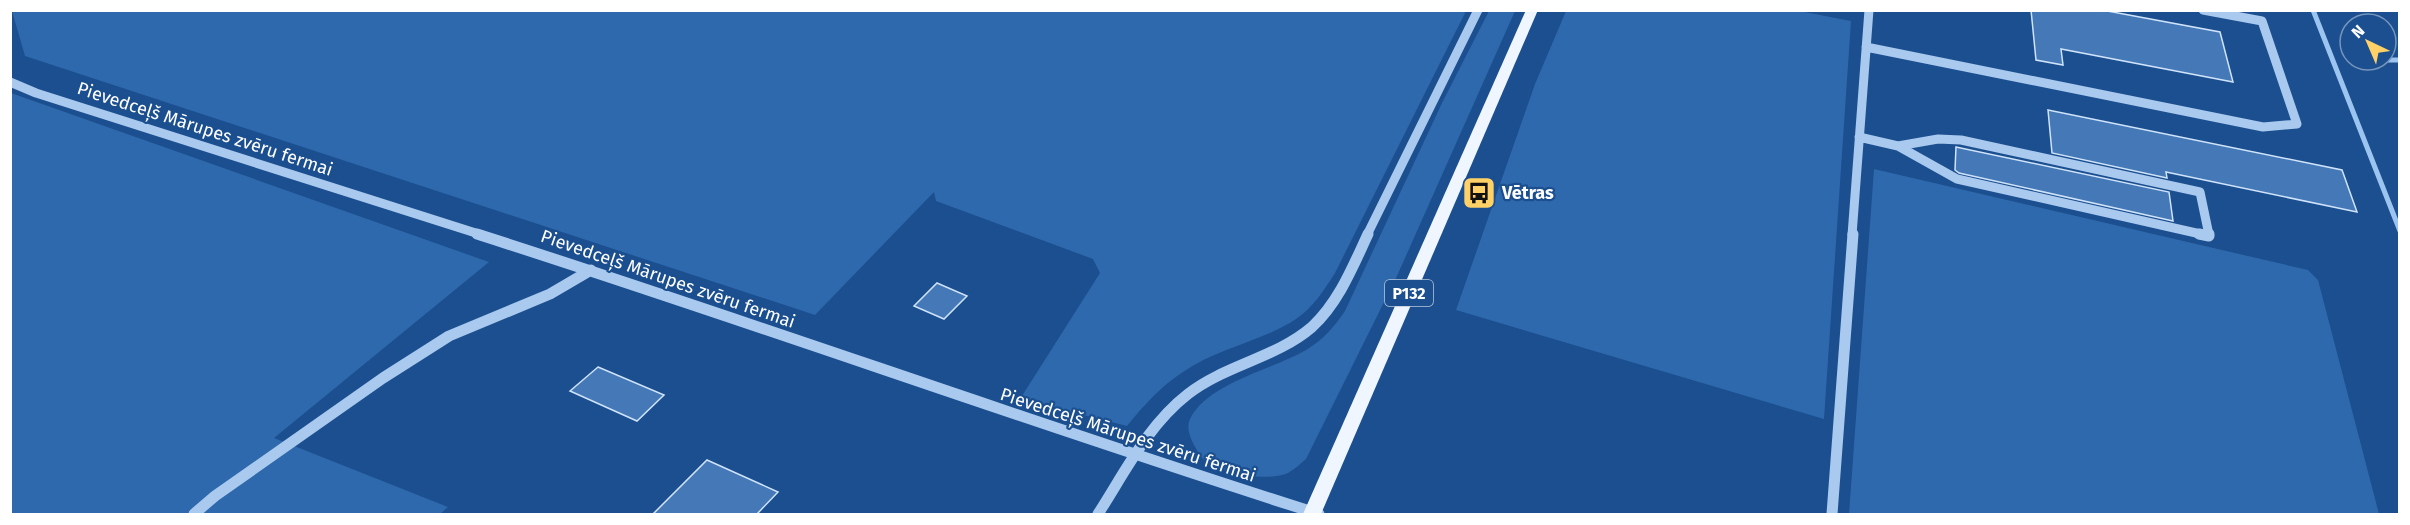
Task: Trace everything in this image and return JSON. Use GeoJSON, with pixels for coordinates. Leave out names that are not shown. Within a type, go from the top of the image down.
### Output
{"type":"FeatureCollection","features":[{"type":"Feature","properties":{"kind":"main road","name":"P132"},"geometry":{"type":"LineString","coordinates":[[1314,514],[1532,10]]}},
{"type":"Feature","properties":{"kind":"street"},"geometry":{"type":"LineString","coordinates":[[1098,514],[1164,415],[1189,393],[1218,375],[1283,344],[1306,330],[1324,314],[1341,289],[1478,10]]}},
{"type":"Feature","properties":{"kind":"street"},"geometry":{"type":"LineString","coordinates":[[1832,514],[1869,10]]}},
{"type":"Feature","properties":{"kind":"street"},"geometry":{"type":"LineString","coordinates":[[1866,47],[2263,127],[2297,124],[2262,21],[2203,10]]}},
{"type":"Feature","properties":{"kind":"street","name":"Pievedceļš Mārupes zvēru fermai"},"geometry":{"type":"LineString","coordinates":[[10,82],[36,93],[591,270],[1136,456],[1314,514]]}},
{"type":"Feature","properties":{"kind":"street"},"geometry":{"type":"LineString","coordinates":[[1859,137],[1898,146],[1957,179],[2209,236],[2200,192],[1961,140],[1938,139],[1898,146]]}},
{"type":"Feature","properties":{"kind":"street"},"geometry":{"type":"LineString","coordinates":[[194,514],[215,496],[383,378],[440,342],[550,294],[591,270]]}},
{"type":"Feature","properties":{"kind":"shaded area"},"geometry":{"type":"Polygon","coordinates":[[[12,10],[1466,11],[1335,273],[1318,298],[1302,315],[1282,327],[1210,357],[1183,372],[1153,397],[1127,426],[1020,399],[1100,273],[1093,259],[936,201],[934,192],[815,315],[25,56],[12,10]]]}},
{"type":"Feature","properties":{"kind":"shaded area"},"geometry":{"type":"Polygon","coordinates":[[[1794,10],[1851,21],[1824,419],[1456,310],[1535,84],[1566,11],[1794,10]]]}},
{"type":"Feature","properties":{"kind":"shaded area"},"geometry":{"type":"Polygon","coordinates":[[[1489,11],[1515,11],[1397,276],[1306,459],[1288,473],[1269,477],[1233,473],[1212,465],[1204,460],[1190,436],[1188,429],[1190,419],[1199,406],[1226,386],[1293,357],[1318,342],[1341,317],[1442,103],[1489,11]]]}},
{"type":"Feature","properties":{"kind":"shaded area"},"geometry":{"type":"Polygon","coordinates":[[[11,93],[489,262],[274,438],[448,507],[440,514],[11,514],[11,93]]]}},
{"type":"Feature","properties":{"kind":"shaded area"},"geometry":{"type":"Polygon","coordinates":[[[1874,169],[2308,270],[2318,280],[2379,514],[1849,514],[1874,169]]]}},
{"type":"Feature","properties":{"kind":"building"},"geometry":{"type":"Polygon","coordinates":[[[2031,10],[2102,10],[2220,32],[2233,82],[2061,49],[2063,65],[2036,60],[2031,10]]]}},
{"type":"Feature","properties":{"kind":"building"},"geometry":{"type":"Polygon","coordinates":[[[2048,110],[2342,170],[2357,212],[2166,172],[2167,178],[2052,153],[2048,110]]]}},
{"type":"Feature","properties":{"kind":"building"},"geometry":{"type":"Polygon","coordinates":[[[1956,147],[2169,192],[2173,221],[1959,173],[1955,170],[1956,147]]]}},
{"type":"Feature","properties":{"kind":"building"},"geometry":{"type":"Polygon","coordinates":[[[937,283],[967,296],[944,319],[914,306],[937,283]]]}},
{"type":"Feature","properties":{"kind":"building"},"geometry":{"type":"Polygon","coordinates":[[[598,367],[664,395],[637,421],[570,391],[598,367]]]}},
{"type":"Feature","properties":{"kind":"building"},"geometry":{"type":"Polygon","coordinates":[[[707,460],[778,492],[757,514],[653,514],[707,460]]]}},
{"type":"Feature","properties":{"kind":"waterway"},"geometry":{"type":"LineString","coordinates":[[2313,10],[2400,231]]}},
{"type":"Feature","properties":{"kind":"place","name":"Vētras"},"geometry":{"type":"Point","coordinates":[1479,193]}}]}
